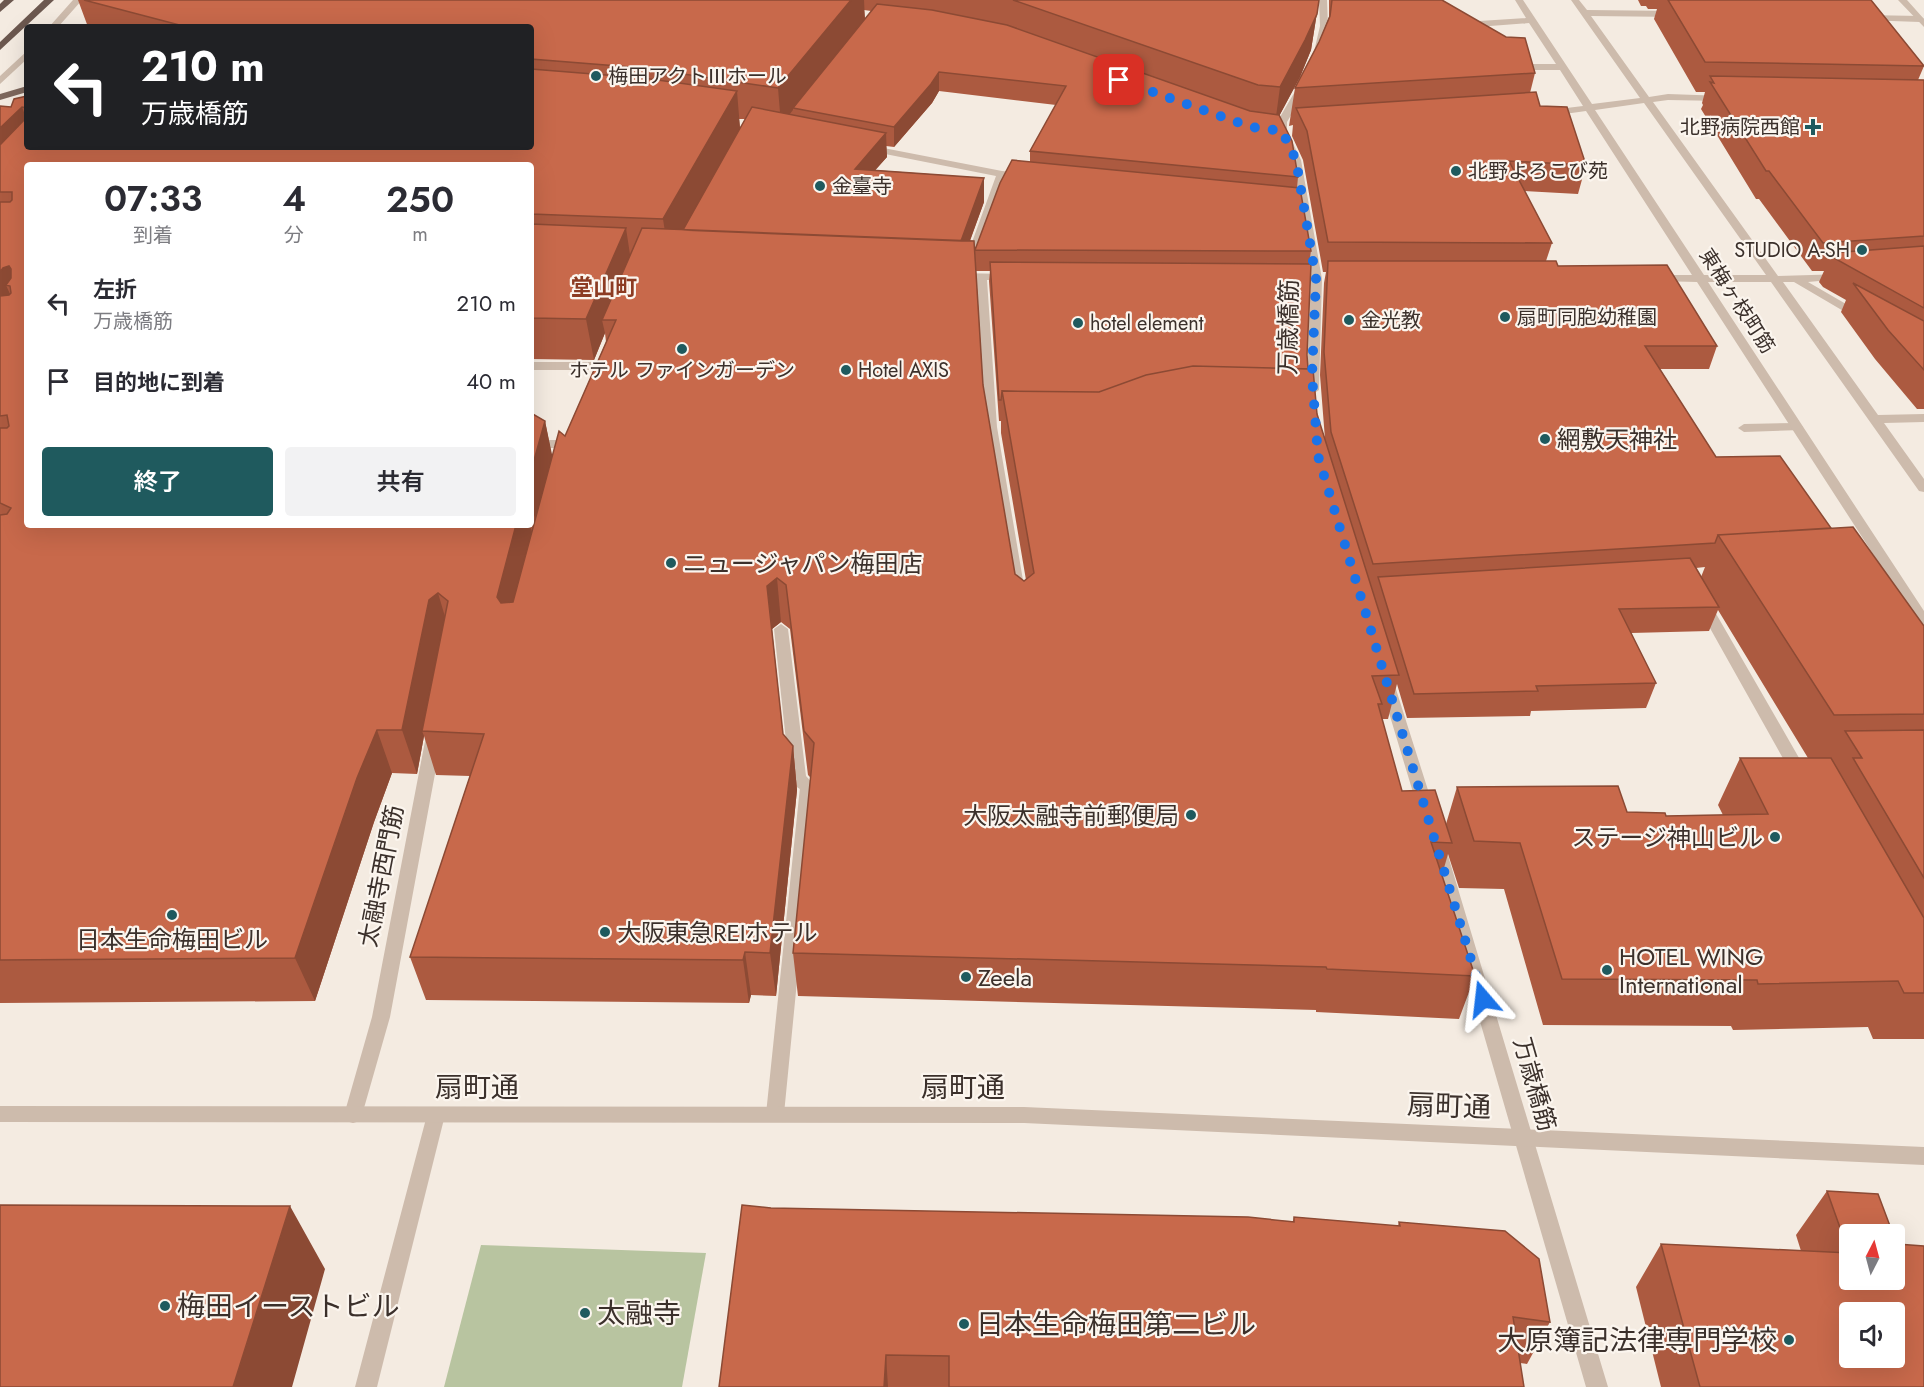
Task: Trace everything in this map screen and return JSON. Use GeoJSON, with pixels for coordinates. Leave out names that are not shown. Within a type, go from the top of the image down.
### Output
{"type":"FeatureCollection","features":[{"type":"Feature","properties":{"kind":"highway"},"geometry":{"type":"LineString","coordinates":[[0,9],[9,0]]}},
{"type":"Feature","properties":{"kind":"highway"},"geometry":{"type":"LineString","coordinates":[[0,47],[49,0]]}},
{"type":"Feature","properties":{"kind":"main road"},"geometry":{"type":"LineString","coordinates":[[0,97],[24,90]]}},
{"type":"Feature","properties":{"kind":"street"},"geometry":{"type":"LineString","coordinates":[[56,24],[78,0]]}},
{"type":"Feature","properties":{"kind":"street"},"geometry":{"type":"LineString","coordinates":[[1316,62],[1324,26],[1323,0]]}},
{"type":"Feature","properties":{"kind":"street","name":"東梅ヶ枝町筋"},"geometry":{"type":"LineString","coordinates":[[1519,0],[1924,622]]}},
{"type":"Feature","properties":{"kind":"street","name":"東梅ヶ枝町筋"},"geometry":{"type":"LineString","coordinates":[[1575,0],[1924,488]]}},
{"type":"Feature","properties":{"kind":"street"},"geometry":{"type":"LineString","coordinates":[[1902,0],[1922,22]]}},
{"type":"Feature","properties":{"kind":"street"},"geometry":{"type":"LineString","coordinates":[[1584,13],[1692,14]]}},
{"type":"Feature","properties":{"kind":"street"},"geometry":{"type":"LineString","coordinates":[[1857,18],[1922,22]]}},
{"type":"Feature","properties":{"kind":"street"},"geometry":{"type":"LineString","coordinates":[[1455,26],[1531,20]]}},
{"type":"Feature","properties":{"kind":"street"},"geometry":{"type":"LineString","coordinates":[[0,81],[24,57]]}},
{"type":"Feature","properties":{"kind":"street"},"geometry":{"type":"LineString","coordinates":[[1502,61],[1512,67],[1562,67]]}},
{"type":"Feature","properties":{"kind":"street","name":"万歳橋筋"},"geometry":{"type":"LineString","coordinates":[[1305,82],[1282,122],[1283,130],[1296,160],[1300,203],[1316,279],[1312,375],[1314,406]]}},
{"type":"Feature","properties":{"kind":"street"},"geometry":{"type":"LineString","coordinates":[[1544,113],[1568,112],[1587,107],[1668,97],[1738,98]]}},
{"type":"Feature","properties":{"kind":"street"},"geometry":{"type":"LineString","coordinates":[[853,145],[1002,174],[1037,178]]}},
{"type":"Feature","properties":{"kind":"street"},"geometry":{"type":"LineString","coordinates":[[965,276],[1002,174]]}},
{"type":"Feature","properties":{"kind":"street"},"geometry":{"type":"LineString","coordinates":[[942,275],[1017,277]]}},
{"type":"Feature","properties":{"kind":"street"},"geometry":{"type":"LineString","coordinates":[[1649,278],[1773,277],[1796,279],[1854,275]]}},
{"type":"Feature","properties":{"kind":"street"},"geometry":{"type":"LineString","coordinates":[[981,277],[997,428],[1021,606]]}},
{"type":"Feature","properties":{"kind":"street"},"geometry":{"type":"LineString","coordinates":[[1796,279],[1871,323]]}},
{"type":"Feature","properties":{"kind":"street"},"geometry":{"type":"LineString","coordinates":[[534,366],[598,366]]}},
{"type":"Feature","properties":{"kind":"street"},"geometry":{"type":"LineString","coordinates":[[1875,419],[1924,418]]}},
{"type":"Feature","properties":{"kind":"street"},"geometry":{"type":"LineString","coordinates":[[1744,428],[1797,427]]}},
{"type":"Feature","properties":{"kind":"street"},"geometry":{"type":"LineString","coordinates":[[534,444],[567,444]]}},
{"type":"Feature","properties":{"kind":"street"},"geometry":{"type":"LineString","coordinates":[[1867,564],[1886,563]]}},
{"type":"Feature","properties":{"kind":"street"},"geometry":{"type":"LineString","coordinates":[[1693,586],[1804,770],[1810,791]]}},
{"type":"Feature","properties":{"kind":"street"},"geometry":{"type":"LineString","coordinates":[[775,1114],[808,787],[798,778],[781,629]]}},
{"type":"Feature","properties":{"kind":"street","name":"万歳橋筋"},"geometry":{"type":"LineString","coordinates":[[1382,665],[1597,1387]]}},
{"type":"Feature","properties":{"kind":"street","name":"太融寺西門筋"},"geometry":{"type":"LineString","coordinates":[[353,1115],[381,1017],[436,725]]}},
{"type":"Feature","properties":{"kind":"street","name":"扇町通"},"geometry":{"type":"LineString","coordinates":[[0,1114],[1024,1115],[1924,1156]]}},
{"type":"Feature","properties":{"kind":"street"},"geometry":{"type":"LineString","coordinates":[[366,1387],[436,1115]]}},
{"type":"Feature","properties":{"kind":"green space","name":"太融寺"},"geometry":{"type":"Polygon","coordinates":[[[481,1245],[706,1253],[682,1387],[444,1387],[481,1245]]]}},
{"type":"Feature","properties":{"kind":"building"},"geometry":{"type":"Polygon","coordinates":[[[84,0],[851,0],[778,88],[643,68],[534,59],[534,24],[176,24],[84,0]]]}},
{"type":"Feature","properties":{"kind":"building"},"geometry":{"type":"Polygon","coordinates":[[[1013,0],[1319,0],[1317,14],[1280,87],[1258,85],[1013,0]]]}},
{"type":"Feature","properties":{"kind":"building"},"geometry":{"type":"Polygon","coordinates":[[[1332,0],[1442,0],[1506,37],[1525,38],[1535,73],[1295,88],[1330,16],[1332,0]]]}},
{"type":"Feature","properties":{"kind":"building"},"geometry":{"type":"Polygon","coordinates":[[[1668,0],[1871,0],[1924,66],[1705,62],[1668,0]]]}},
{"type":"Feature","properties":{"kind":"building"},"geometry":{"type":"Polygon","coordinates":[[[877,4],[932,10],[1007,25],[1250,111],[1279,115],[1292,141],[1298,177],[1030,151],[1066,86],[939,72],[894,127],[793,108],[877,4]]]}},
{"type":"Feature","properties":{"kind":"building"},"geometry":{"type":"Polygon","coordinates":[[[534,69],[643,78],[737,91],[663,219],[534,214],[534,162],[24,162],[24,528],[515,528],[497,597],[501,603],[513,602],[559,431],[565,436],[616,320],[602,320],[642,228],[974,241],[983,385],[1015,574],[1024,581],[1034,573],[1002,391],[1099,392],[1146,375],[1193,366],[1313,369],[1317,414],[1399,675],[1372,676],[1382,704],[1378,704],[1402,791],[1435,790],[1452,843],[1431,842],[1475,976],[1327,969],[1326,967],[793,953],[814,743],[804,731],[786,585],[777,578],[767,586],[783,734],[793,746],[770,953],[745,952],[743,960],[410,957],[484,734],[422,731],[448,601],[438,593],[429,600],[402,730],[377,730],[357,778],[295,958],[0,960],[0,515],[7,514],[11,508],[0,503],[0,428],[9,426],[7,415],[0,416],[0,296],[11,293],[10,286],[6,285],[11,278],[11,269],[9,266],[0,272],[0,202],[10,202],[12,192],[0,192],[0,145],[24,120],[24,150],[534,150],[534,69]]]}},
{"type":"Feature","properties":{"kind":"building"},"geometry":{"type":"Polygon","coordinates":[[[1710,76],[1924,80],[1924,236],[1823,243],[1769,171],[1766,171],[1710,82],[1714,83],[1710,76]]]}},
{"type":"Feature","properties":{"kind":"building"},"geometry":{"type":"Polygon","coordinates":[[[1536,92],[1540,106],[1567,107],[1586,165],[1509,161],[1552,243],[1328,242],[1307,131],[1296,108],[1536,92]]]}},
{"type":"Feature","properties":{"kind":"building"},"geometry":{"type":"Polygon","coordinates":[[[24,97],[24,107],[0,128],[0,106],[11,107],[14,99],[24,97]]]}},
{"type":"Feature","properties":{"kind":"building"},"geometry":{"type":"Polygon","coordinates":[[[752,107],[886,133],[855,169],[984,178],[961,241],[683,230],[752,107]]]}},
{"type":"Feature","properties":{"kind":"building"},"geometry":{"type":"Polygon","coordinates":[[[1012,160],[1300,188],[1311,251],[975,250],[1000,183],[1012,160]]]}},
{"type":"Feature","properties":{"kind":"building"},"geometry":{"type":"Polygon","coordinates":[[[534,224],[626,228],[586,319],[534,318],[534,224]]]}},
{"type":"Feature","properties":{"kind":"building"},"geometry":{"type":"Polygon","coordinates":[[[1924,246],[1924,308],[1834,258],[1831,253],[1924,246]]]}},
{"type":"Feature","properties":{"kind":"building"},"geometry":{"type":"Polygon","coordinates":[[[1328,261],[1556,261],[1558,266],[1667,265],[1717,346],[1645,346],[1716,457],[1780,456],[1831,528],[1718,535],[1715,543],[1373,564],[1331,432],[1324,352],[1328,261]]]}},
{"type":"Feature","properties":{"kind":"building"},"geometry":{"type":"Polygon","coordinates":[[[990,262],[1311,264],[1308,369],[1193,366],[1146,375],[1099,392],[1002,391],[1001,400],[999,400],[990,262]]]}},
{"type":"Feature","properties":{"kind":"building"},"geometry":{"type":"Polygon","coordinates":[[[1853,283],[1924,321],[1924,370],[1888,330],[1853,283]]]}},
{"type":"Feature","properties":{"kind":"building"},"geometry":{"type":"Polygon","coordinates":[[[534,415],[545,421],[534,460],[534,415]]]}},
{"type":"Feature","properties":{"kind":"building"},"geometry":{"type":"Polygon","coordinates":[[[1853,527],[1924,626],[1924,714],[1834,715],[1718,535],[1853,527]]]}},
{"type":"Feature","properties":{"kind":"building"},"geometry":{"type":"Polygon","coordinates":[[[1690,558],[1719,607],[1619,609],[1656,683],[1536,686],[1538,691],[1414,694],[1378,577],[1690,558]]]}},
{"type":"Feature","properties":{"kind":"building"},"geometry":{"type":"Polygon","coordinates":[[[1924,730],[1924,878],[1853,758],[1862,758],[1845,731],[1924,730]]]}},
{"type":"Feature","properties":{"kind":"building"},"geometry":{"type":"Polygon","coordinates":[[[1740,758],[1831,758],[1924,918],[1924,993],[1904,993],[1898,981],[1758,984],[1757,980],[1562,979],[1520,843],[1474,841],[1457,787],[1618,786],[1627,812],[1665,813],[1666,816],[1768,814],[1740,758]]]}},
{"type":"Feature","properties":{"kind":"building"},"geometry":{"type":"Polygon","coordinates":[[[1827,1191],[1878,1194],[1889,1224],[1839,1225],[1827,1191]]]}},
{"type":"Feature","properties":{"kind":"building","name":"梅田イーストビル"},"geometry":{"type":"Polygon","coordinates":[[[0,1205],[290,1206],[233,1387],[0,1387],[0,1205]]]}},
{"type":"Feature","properties":{"kind":"building"},"geometry":{"type":"Polygon","coordinates":[[[742,1205],[771,1208],[1248,1217],[1294,1222],[1294,1217],[1400,1226],[1399,1222],[1505,1231],[1539,1259],[1550,1322],[1513,1317],[1524,1387],[949,1387],[949,1356],[886,1355],[884,1387],[719,1387],[742,1205]]]}},
{"type":"Feature","properties":{"kind":"building"},"geometry":{"type":"Polygon","coordinates":[[[1661,1244],[1839,1253],[1839,1290],[1905,1290],[1905,1245],[1924,1246],[1924,1387],[1700,1387],[1661,1244]]]}},
{"type":"Feature","properties":{"kind":"place","name":"梅田アクトⅢホール"},"geometry":{"type":"Point","coordinates":[596,76]}},
{"type":"Feature","properties":{"kind":"place","name":"北野病院西館"},"geometry":{"type":"Point","coordinates":[1813,127]}},
{"type":"Feature","properties":{"kind":"place","name":"北野よろこび苑"},"geometry":{"type":"Point","coordinates":[1456,171]}},
{"type":"Feature","properties":{"kind":"place","name":"金臺寺"},"geometry":{"type":"Point","coordinates":[820,186]}},
{"type":"Feature","properties":{"kind":"place","name":"STUDIO A-SH"},"geometry":{"type":"Point","coordinates":[1862,250]}},
{"type":"Feature","properties":{"kind":"place","name":"扇町同胞幼稚園"},"geometry":{"type":"Point","coordinates":[1505,317]}},
{"type":"Feature","properties":{"kind":"place","name":"金光教"},"geometry":{"type":"Point","coordinates":[1349,320]}},
{"type":"Feature","properties":{"kind":"place","name":"hotel element"},"geometry":{"type":"Point","coordinates":[1078,323]}},
{"type":"Feature","properties":{"kind":"place","name":"ホテル ファインガーデン"},"geometry":{"type":"Point","coordinates":[682,349]}},
{"type":"Feature","properties":{"kind":"place","name":"Hotel AXIS"},"geometry":{"type":"Point","coordinates":[846,370]}},
{"type":"Feature","properties":{"kind":"place","name":"網敷天神社"},"geometry":{"type":"Point","coordinates":[1545,439]}},
{"type":"Feature","properties":{"kind":"place","name":"ニュージャパン梅田店"},"geometry":{"type":"Point","coordinates":[671,563]}},
{"type":"Feature","properties":{"kind":"place","name":"大阪太融寺前郵便局"},"geometry":{"type":"Point","coordinates":[1191,815]}},
{"type":"Feature","properties":{"kind":"place","name":"ステージ神山ビル"},"geometry":{"type":"Point","coordinates":[1775,837]}},
{"type":"Feature","properties":{"kind":"place","name":"日本生命梅田ビル"},"geometry":{"type":"Point","coordinates":[172,915]}},
{"type":"Feature","properties":{"kind":"place","name":"大阪東急REIホテル"},"geometry":{"type":"Point","coordinates":[605,932]}},
{"type":"Feature","properties":{"kind":"place","name":"HOTEL WING International"},"geometry":{"type":"Point","coordinates":[1607,970]}},
{"type":"Feature","properties":{"kind":"place","name":"Zeela"},"geometry":{"type":"Point","coordinates":[966,977]}},
{"type":"Feature","properties":{"kind":"place","name":"梅田イーストビル"},"geometry":{"type":"Point","coordinates":[165,1306]}},
{"type":"Feature","properties":{"kind":"place","name":"太融寺"},"geometry":{"type":"Point","coordinates":[585,1313]}},
{"type":"Feature","properties":{"kind":"place","name":"日本生命梅田第二ビル"},"geometry":{"type":"Point","coordinates":[964,1324]}},
{"type":"Feature","properties":{"kind":"place","name":"大原簿記法律専門学校"},"geometry":{"type":"Point","coordinates":[1789,1340]}},
{"type":"Feature","properties":{"kind":"district","name":"堂山町"},"geometry":{"type":"Point","coordinates":[604,287]}},
{"type":"Feature","properties":{"kind":"route"},"geometry":{"type":"LineString","coordinates":[[1119,80],[1251,127],[1282,131],[1296,160],[1316,279],[1312,375],[1318,456],[1483,999]]}}]}
